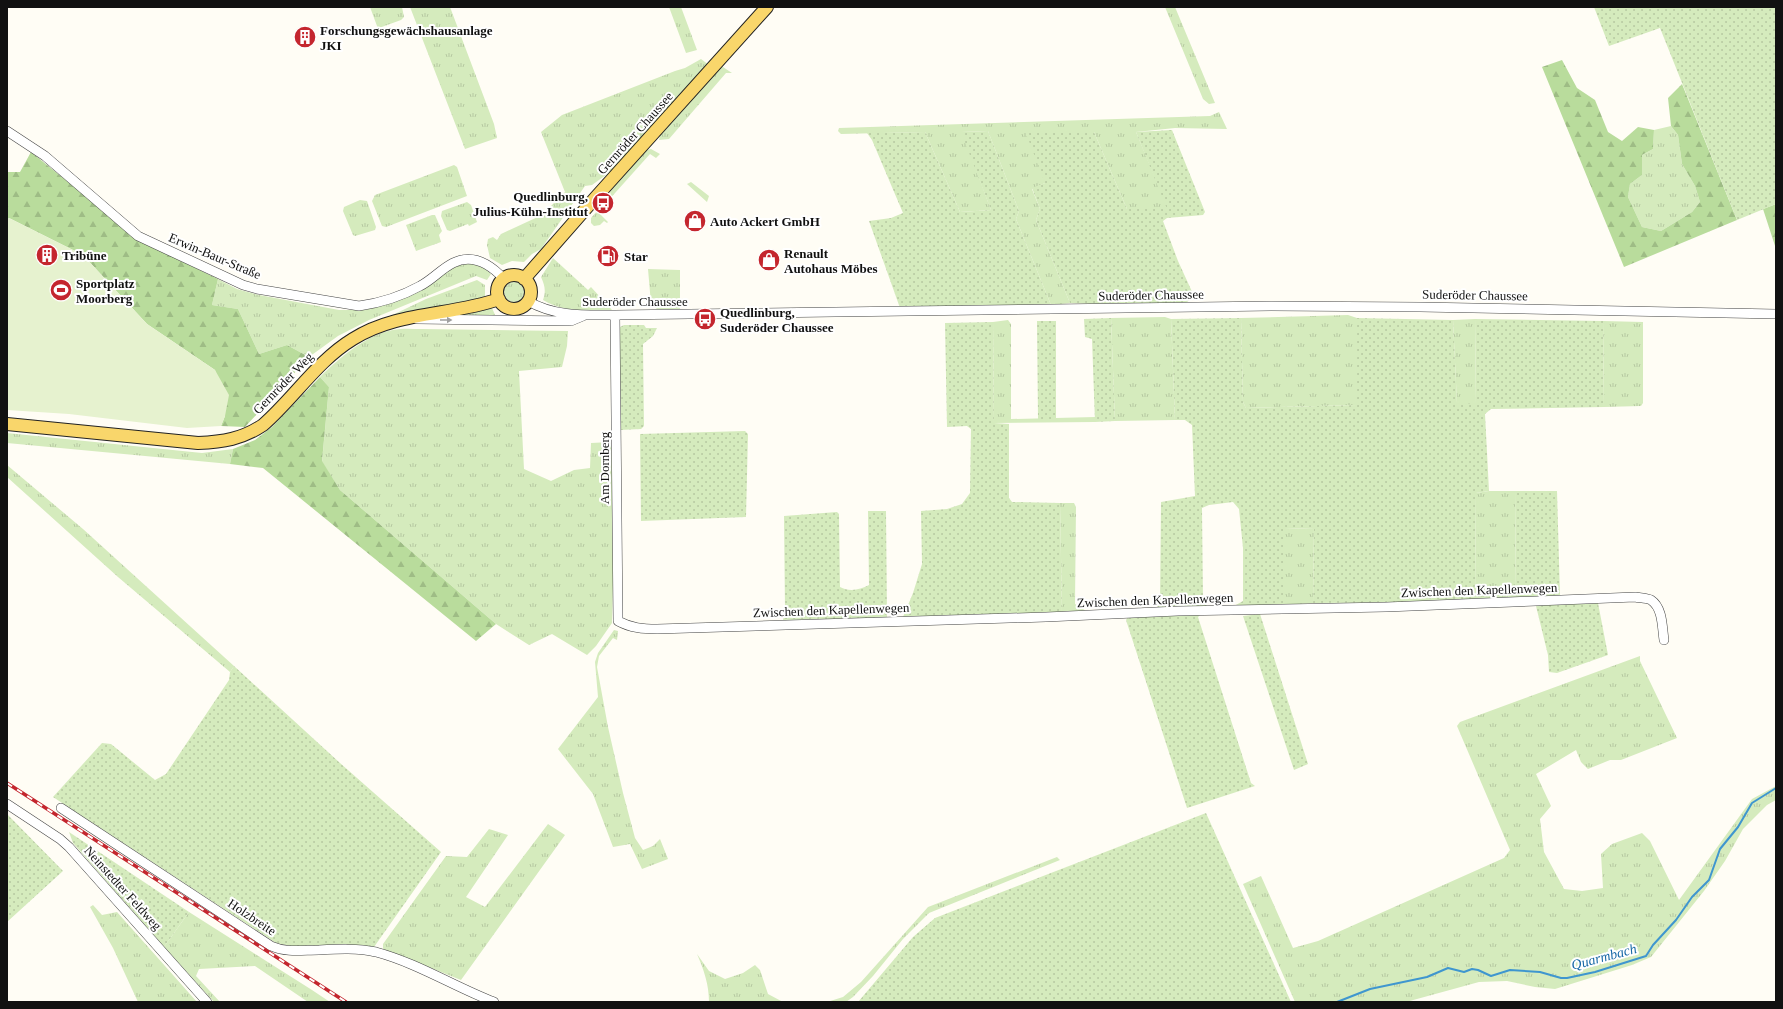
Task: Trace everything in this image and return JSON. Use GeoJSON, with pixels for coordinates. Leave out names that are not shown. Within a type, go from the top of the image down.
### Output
{"type":"FeatureCollection","features":[{"type":"Feature","properties":{"kind":"main road","name":"Gernröder Chaussee"},"geometry":{"type":"LineString","coordinates":[[524,279],[767,7]]}},
{"type":"Feature","properties":{"kind":"main road"},"geometry":{"type":"LineString","coordinates":[[513,276],[524,279],[531,291],[528,301],[522,307],[514,309],[506,307],[499,300],[498,289],[504,279],[513,276]]}},
{"type":"Feature","properties":{"kind":"main road","name":"Gernröder Weg"},"geometry":{"type":"LineString","coordinates":[[7,424],[198,443],[229,441],[251,433],[267,421],[325,360],[344,344],[374,328],[408,318],[468,308],[499,300]]}},
{"type":"Feature","properties":{"kind":"street","name":"Erwin-Baur-Straße"},"geometry":{"type":"LineString","coordinates":[[7,131],[45,156],[138,236],[243,285],[359,306],[372,304],[420,286],[453,263],[460,260],[469,259],[481,261],[493,267],[504,279]]}},
{"type":"Feature","properties":{"kind":"street","name":"Suderöder Chaussee"},"geometry":{"type":"LineString","coordinates":[[528,301],[546,310],[563,314],[615,316],[1271,306],[1420,307],[1776,314]]}},
{"type":"Feature","properties":{"kind":"street"},"geometry":{"type":"LineString","coordinates":[[408,318],[422,320],[571,321],[585,315]]}},
{"type":"Feature","properties":{"kind":"street","name":"Am Dornberg"},"geometry":{"type":"LineString","coordinates":[[615,316],[618,621]]}},
{"type":"Feature","properties":{"kind":"street","name":"Zwischen den Kapellenwegen"},"geometry":{"type":"LineString","coordinates":[[618,621],[626,625],[640,628],[657,629],[1046,618],[1178,611],[1344,608],[1635,597],[1650,599],[1657,606],[1661,618],[1664,640]]}},
{"type":"Feature","properties":{"kind":"street","name":"Neinstedter Feldweg"},"geometry":{"type":"LineString","coordinates":[[7,804],[60,839],[69,847],[208,1002]]}},
{"type":"Feature","properties":{"kind":"street","name":"Holzbreite"},"geometry":{"type":"LineString","coordinates":[[62,808],[271,946],[280,950],[297,951],[355,949],[377,952],[494,1002]]}},
{"type":"Feature","properties":{"kind":"green space"},"geometry":{"type":"Polygon","coordinates":[[[370,7],[402,7],[404,17],[401,20],[379,28],[370,7]]]}},
{"type":"Feature","properties":{"kind":"green space"},"geometry":{"type":"Polygon","coordinates":[[[410,7],[450,7],[494,124],[497,138],[465,149],[410,7]]]}},
{"type":"Feature","properties":{"kind":"green space"},"geometry":{"type":"Polygon","coordinates":[[[669,7],[681,7],[697,50],[686,53],[669,7]]]}},
{"type":"Feature","properties":{"kind":"green space"},"geometry":{"type":"Polygon","coordinates":[[[1165,7],[1175,7],[1215,103],[1209,104],[1203,99],[1165,7]]]}},
{"type":"Feature","properties":{"kind":"green space"},"geometry":{"type":"Polygon","coordinates":[[[1594,7],[1776,7],[1776,204],[1737,220],[1660,28],[1609,46],[1594,7]]]}},
{"type":"Feature","properties":{"kind":"green space"},"geometry":{"type":"Polygon","coordinates":[[[701,59],[709,65],[617,167],[592,185],[585,186],[541,249],[532,254],[524,262],[512,261],[502,265],[490,258],[487,245],[488,239],[493,237],[497,240],[501,234],[542,215],[565,192],[541,132],[562,115],[685,68],[701,59]]]}},
{"type":"Feature","properties":{"kind":"green space"},"geometry":{"type":"Polygon","coordinates":[[[1562,60],[1577,88],[1595,100],[1608,132],[1622,141],[1638,127],[1654,130],[1653,149],[1642,155],[1642,175],[1630,184],[1628,197],[1642,227],[1661,231],[1692,212],[1700,202],[1695,186],[1682,164],[1678,135],[1671,126],[1668,98],[1682,84],[1737,220],[1624,267],[1542,67],[1562,60]]]}},
{"type":"Feature","properties":{"kind":"green space"},"geometry":{"type":"Polygon","coordinates":[[[723,67],[732,73],[726,73],[669,139],[659,140],[661,132],[718,69],[723,67]]]}},
{"type":"Feature","properties":{"kind":"green space"},"geometry":{"type":"Polygon","coordinates":[[[1219,112],[1227,129],[1175,128],[1136,132],[1168,209],[1127,209],[1094,132],[1045,183],[1032,189],[1040,209],[1036,220],[1070,303],[1051,305],[1016,219],[1019,211],[988,131],[962,132],[991,210],[960,212],[925,132],[841,134],[838,131],[839,128],[1210,116],[1219,112]]]}},
{"type":"Feature","properties":{"kind":"green space"},"geometry":{"type":"Polygon","coordinates":[[[1671,126],[1678,135],[1682,164],[1695,186],[1700,202],[1692,212],[1661,231],[1642,227],[1628,197],[1630,184],[1642,175],[1642,155],[1653,149],[1654,130],[1671,126]]]}},
{"type":"Feature","properties":{"kind":"green space"},"geometry":{"type":"Polygon","coordinates":[[[1172,130],[1205,212],[1203,215],[1167,218],[1163,221],[1178,261],[1194,296],[1186,303],[1128,305],[1070,303],[1036,220],[1040,209],[1032,188],[1045,183],[1025,131],[1094,132],[1127,209],[1167,209],[1136,132],[1172,130]]]}},
{"type":"Feature","properties":{"kind":"green space"},"geometry":{"type":"Polygon","coordinates":[[[988,131],[1019,211],[1016,219],[1051,305],[900,308],[869,221],[891,218],[903,213],[872,140],[867,133],[925,132],[960,212],[991,210],[961,132],[988,131]]]}},
{"type":"Feature","properties":{"kind":"green space"},"geometry":{"type":"Polygon","coordinates":[[[651,149],[660,154],[656,158],[650,154],[598,212],[608,222],[607,223],[604,221],[600,225],[594,226],[591,223],[591,218],[611,195],[610,192],[634,161],[645,151],[651,149]]]}},
{"type":"Feature","properties":{"kind":"green space"},"geometry":{"type":"Polygon","coordinates":[[[31,152],[142,242],[218,279],[212,305],[238,309],[259,354],[287,345],[309,357],[245,427],[221,426],[225,416],[215,370],[147,324],[83,255],[9,218],[7,220],[7,172],[20,172],[31,152]]]}},
{"type":"Feature","properties":{"kind":"green space"},"geometry":{"type":"Polygon","coordinates":[[[454,165],[457,167],[467,196],[386,227],[382,226],[372,201],[375,195],[454,165]]]}},
{"type":"Feature","properties":{"kind":"green space"},"geometry":{"type":"Polygon","coordinates":[[[691,182],[709,196],[707,202],[687,184],[691,182]]]}},
{"type":"Feature","properties":{"kind":"green space"},"geometry":{"type":"Polygon","coordinates":[[[360,200],[367,201],[376,227],[375,230],[355,236],[353,235],[343,211],[344,207],[360,200]]]}},
{"type":"Feature","properties":{"kind":"green space"},"geometry":{"type":"Polygon","coordinates":[[[467,202],[471,205],[477,222],[469,226],[468,224],[450,231],[447,230],[441,216],[442,211],[467,202]]]}},
{"type":"Feature","properties":{"kind":"green space"},"geometry":{"type":"Polygon","coordinates":[[[1776,204],[1776,249],[1763,209],[1776,204]]]}},
{"type":"Feature","properties":{"kind":"green space"},"geometry":{"type":"Polygon","coordinates":[[[435,215],[442,231],[439,235],[441,242],[416,251],[406,225],[435,215]]]}},
{"type":"Feature","properties":{"kind":"green space","name":"Sportplatz Moorberg"},"geometry":{"type":"Polygon","coordinates":[[[9,218],[83,255],[147,324],[215,370],[229,395],[225,416],[221,426],[187,428],[69,414],[7,410],[7,220],[9,218]]]}},
{"type":"Feature","properties":{"kind":"green space"},"geometry":{"type":"Polygon","coordinates":[[[553,258],[588,290],[591,287],[612,310],[568,309],[543,300],[545,288],[541,277],[553,258]]]}},
{"type":"Feature","properties":{"kind":"green space"},"geometry":{"type":"Polygon","coordinates":[[[464,263],[478,265],[485,268],[491,274],[487,280],[476,276],[369,320],[338,336],[309,357],[287,345],[259,354],[238,309],[212,305],[218,279],[237,289],[259,295],[339,310],[365,310],[397,300],[456,265],[464,263]]]}},
{"type":"Feature","properties":{"kind":"green space"},"geometry":{"type":"Polygon","coordinates":[[[648,269],[680,270],[680,309],[657,309],[651,304],[648,269]]]}},
{"type":"Feature","properties":{"kind":"green space"},"geometry":{"type":"Polygon","coordinates":[[[477,280],[485,285],[485,296],[477,300],[382,320],[426,299],[477,280]]]}},
{"type":"Feature","properties":{"kind":"green space"},"geometry":{"type":"Polygon","coordinates":[[[510,282],[518,282],[524,288],[524,296],[518,302],[510,302],[504,296],[504,288],[510,282]]]}},
{"type":"Feature","properties":{"kind":"green space"},"geometry":{"type":"Polygon","coordinates":[[[492,308],[496,317],[438,317],[492,308]]]}},
{"type":"Feature","properties":{"kind":"green space"},"geometry":{"type":"Polygon","coordinates":[[[1348,315],[1357,318],[1357,405],[1246,408],[1243,402],[1241,318],[1348,315]]]}},
{"type":"Feature","properties":{"kind":"green space"},"geometry":{"type":"Polygon","coordinates":[[[1165,317],[1171,319],[1175,420],[1115,421],[1111,318],[1165,317]]]}},
{"type":"Feature","properties":{"kind":"green space"},"geometry":{"type":"Polygon","coordinates":[[[1111,318],[1115,421],[1095,422],[1092,339],[1085,337],[1084,319],[1111,318]]]}},
{"type":"Feature","properties":{"kind":"green space"},"geometry":{"type":"Polygon","coordinates":[[[1241,318],[1243,402],[1246,408],[1356,405],[1357,318],[1453,320],[1457,403],[1476,404],[1475,319],[1603,321],[1604,407],[1491,409],[1485,414],[1489,491],[1476,493],[1475,602],[1313,603],[1314,528],[1285,529],[1285,605],[1234,606],[1243,601],[1243,548],[1239,509],[1233,502],[1209,505],[1202,508],[1203,602],[1207,606],[1157,607],[1160,604],[1161,502],[1195,496],[1192,425],[1185,420],[1175,420],[1171,319],[1241,318]]]}},
{"type":"Feature","properties":{"kind":"green space"},"geometry":{"type":"Polygon","coordinates":[[[1475,319],[1476,404],[1457,404],[1453,320],[1475,319]]]}},
{"type":"Feature","properties":{"kind":"green space"},"geometry":{"type":"Polygon","coordinates":[[[1008,320],[1011,324],[1011,419],[1095,417],[1095,422],[994,423],[993,322],[1008,320]]]}},
{"type":"Feature","properties":{"kind":"green space"},"geometry":{"type":"Polygon","coordinates":[[[1037,321],[1056,321],[1056,419],[1038,419],[1037,321]]]}},
{"type":"Feature","properties":{"kind":"green space"},"geometry":{"type":"Polygon","coordinates":[[[1603,321],[1643,322],[1643,403],[1641,406],[1604,407],[1603,321]]]}},
{"type":"Feature","properties":{"kind":"green space"},"geometry":{"type":"Polygon","coordinates":[[[993,322],[994,423],[1009,424],[1009,498],[1012,502],[1060,503],[1062,612],[903,617],[913,593],[922,564],[921,511],[947,509],[962,504],[970,493],[971,429],[967,426],[947,427],[945,323],[993,322]]]}},
{"type":"Feature","properties":{"kind":"green space"},"geometry":{"type":"Polygon","coordinates":[[[624,325],[644,325],[646,328],[657,328],[653,336],[643,344],[644,426],[641,429],[620,430],[620,327],[624,325]]]}},
{"type":"Feature","properties":{"kind":"green space"},"geometry":{"type":"Polygon","coordinates":[[[396,329],[568,331],[567,346],[562,367],[519,371],[524,469],[551,481],[574,470],[590,468],[591,443],[611,442],[614,545],[612,623],[596,646],[587,655],[552,634],[529,645],[496,624],[340,490],[322,462],[329,387],[320,377],[344,355],[373,336],[396,329]]]}},
{"type":"Feature","properties":{"kind":"green space"},"geometry":{"type":"Polygon","coordinates":[[[320,377],[329,387],[322,461],[340,490],[496,624],[476,641],[263,468],[230,464],[233,449],[255,440],[272,427],[320,377]]]}},
{"type":"Feature","properties":{"kind":"green space"},"geometry":{"type":"Polygon","coordinates":[[[745,431],[748,434],[746,517],[641,521],[640,434],[745,431]]]}},
{"type":"Feature","properties":{"kind":"green space"},"geometry":{"type":"Polygon","coordinates":[[[7,433],[202,453],[233,449],[230,464],[7,443],[7,433]]]}},
{"type":"Feature","properties":{"kind":"green space"},"geometry":{"type":"Polygon","coordinates":[[[7,465],[83,529],[234,666],[230,672],[118,577],[7,477],[7,465]]]}},
{"type":"Feature","properties":{"kind":"green space"},"geometry":{"type":"Polygon","coordinates":[[[1489,491],[1515,491],[1516,598],[1475,599],[1476,493],[1489,491]]]}},
{"type":"Feature","properties":{"kind":"green space"},"geometry":{"type":"Polygon","coordinates":[[[1515,491],[1557,491],[1560,596],[1516,598],[1515,491]]]}},
{"type":"Feature","properties":{"kind":"green space"},"geometry":{"type":"Polygon","coordinates":[[[1060,503],[1074,503],[1076,507],[1075,604],[1086,611],[1062,612],[1060,503]]]}},
{"type":"Feature","properties":{"kind":"green space"},"geometry":{"type":"Polygon","coordinates":[[[868,511],[886,511],[887,618],[783,620],[785,610],[784,516],[837,512],[839,514],[840,587],[847,590],[854,590],[869,585],[868,511]]]}},
{"type":"Feature","properties":{"kind":"green space"},"geometry":{"type":"Polygon","coordinates":[[[1314,528],[1313,603],[1285,605],[1285,529],[1314,528]]]}},
{"type":"Feature","properties":{"kind":"green space"},"geometry":{"type":"Polygon","coordinates":[[[1598,603],[1608,655],[1557,673],[1549,672],[1548,655],[1536,606],[1598,603]]]}},
{"type":"Feature","properties":{"kind":"green space"},"geometry":{"type":"Polygon","coordinates":[[[1201,614],[1198,617],[1251,783],[1255,786],[1187,808],[1126,620],[1128,617],[1201,614]]]}},
{"type":"Feature","properties":{"kind":"green space"},"geometry":{"type":"Polygon","coordinates":[[[1260,614],[1308,764],[1294,770],[1243,616],[1260,614]]]}},
{"type":"Feature","properties":{"kind":"green space"},"geometry":{"type":"Polygon","coordinates":[[[614,630],[618,631],[617,640],[613,638],[599,656],[597,667],[608,727],[623,793],[635,838],[643,850],[653,846],[660,839],[668,859],[642,869],[630,844],[613,847],[593,794],[558,749],[598,697],[595,662],[598,653],[614,630]]]}},
{"type":"Feature","properties":{"kind":"green space"},"geometry":{"type":"Polygon","coordinates":[[[1640,656],[1640,661],[1677,738],[1621,760],[1610,760],[1588,769],[1581,762],[1576,750],[1536,774],[1551,806],[1540,819],[1544,852],[1564,889],[1582,891],[1603,888],[1601,854],[1612,844],[1642,833],[1650,841],[1679,900],[1752,799],[1776,786],[1776,800],[1767,805],[1743,829],[1725,861],[1704,891],[1651,957],[1632,965],[1555,989],[1535,987],[1507,981],[1479,982],[1406,1002],[1295,1002],[1243,884],[1261,876],[1293,948],[1318,941],[1504,858],[1510,850],[1457,726],[1460,722],[1640,656]]]}},
{"type":"Feature","properties":{"kind":"green space"},"geometry":{"type":"Polygon","coordinates":[[[234,666],[340,763],[441,852],[374,947],[296,947],[276,943],[53,797],[102,743],[111,744],[155,780],[166,774],[229,680],[230,672],[234,666]]]}},
{"type":"Feature","properties":{"kind":"green space"},"geometry":{"type":"Polygon","coordinates":[[[1206,813],[1291,1002],[858,1002],[913,937],[935,918],[1206,813]]]}},
{"type":"Feature","properties":{"kind":"green space"},"geometry":{"type":"Polygon","coordinates":[[[7,814],[63,871],[7,922],[7,814]]]}},
{"type":"Feature","properties":{"kind":"green space"},"geometry":{"type":"Polygon","coordinates":[[[548,824],[565,835],[461,980],[383,949],[383,944],[446,856],[467,857],[489,829],[508,835],[466,897],[485,907],[548,824]]]}},
{"type":"Feature","properties":{"kind":"green space"},"geometry":{"type":"Polygon","coordinates":[[[69,832],[189,912],[164,947],[73,843],[69,832]]]}},
{"type":"Feature","properties":{"kind":"green space"},"geometry":{"type":"Polygon","coordinates":[[[1057,857],[1060,860],[929,913],[903,939],[873,976],[853,997],[846,1002],[827,1002],[843,997],[861,982],[928,907],[1057,857]]]}},
{"type":"Feature","properties":{"kind":"green space"},"geometry":{"type":"Polygon","coordinates":[[[93,905],[102,915],[117,912],[197,1002],[138,1002],[113,948],[90,907],[93,905]]]}},
{"type":"Feature","properties":{"kind":"green space"},"geometry":{"type":"Polygon","coordinates":[[[189,912],[330,1002],[308,1002],[255,966],[199,969],[196,976],[220,1002],[214,1002],[164,947],[189,912]]]}},
{"type":"Feature","properties":{"kind":"green space"},"geometry":{"type":"Polygon","coordinates":[[[697,954],[709,971],[725,979],[743,973],[755,965],[760,970],[768,994],[783,1002],[709,1002],[706,978],[697,954]]]}},
{"type":"Feature","properties":{"kind":"waterway","name":"Quarmbach"},"geometry":{"type":"LineString","coordinates":[[1337,1002],[1370,989],[1427,977],[1448,968],[1464,972],[1472,969],[1478,970],[1491,976],[1510,970],[1540,972],[1561,978],[1567,978],[1595,972],[1646,956],[1653,945],[1676,920],[1692,897],[1709,880],[1720,849],[1738,827],[1752,803],[1776,788]]}},
{"type":"Feature","properties":{"kind":"railway"},"geometry":{"type":"LineString","coordinates":[[7,783],[346,1002]]}},
{"type":"Feature","properties":{"kind":"place","name":"Forschungsgewächshausanlage JKI"},"geometry":{"type":"Point","coordinates":[305,37]}},
{"type":"Feature","properties":{"kind":"place","name":"Quedlinburg, Julius-Kühn-Institut"},"geometry":{"type":"Point","coordinates":[603,203]}},
{"type":"Feature","properties":{"kind":"place","name":"Auto Ackert GmbH"},"geometry":{"type":"Point","coordinates":[695,221]}},
{"type":"Feature","properties":{"kind":"place","name":"Tribüne"},"geometry":{"type":"Point","coordinates":[47,255]}},
{"type":"Feature","properties":{"kind":"place","name":"Star"},"geometry":{"type":"Point","coordinates":[608,256]}},
{"type":"Feature","properties":{"kind":"place","name":"Renault Autohaus Möbes"},"geometry":{"type":"Point","coordinates":[769,260]}},
{"type":"Feature","properties":{"kind":"place","name":"Sportplatz Moorberg"},"geometry":{"type":"Point","coordinates":[61,290]}},
{"type":"Feature","properties":{"kind":"place","name":"Quedlinburg, Suderöder Chaussee"},"geometry":{"type":"Point","coordinates":[705,319]}}]}
